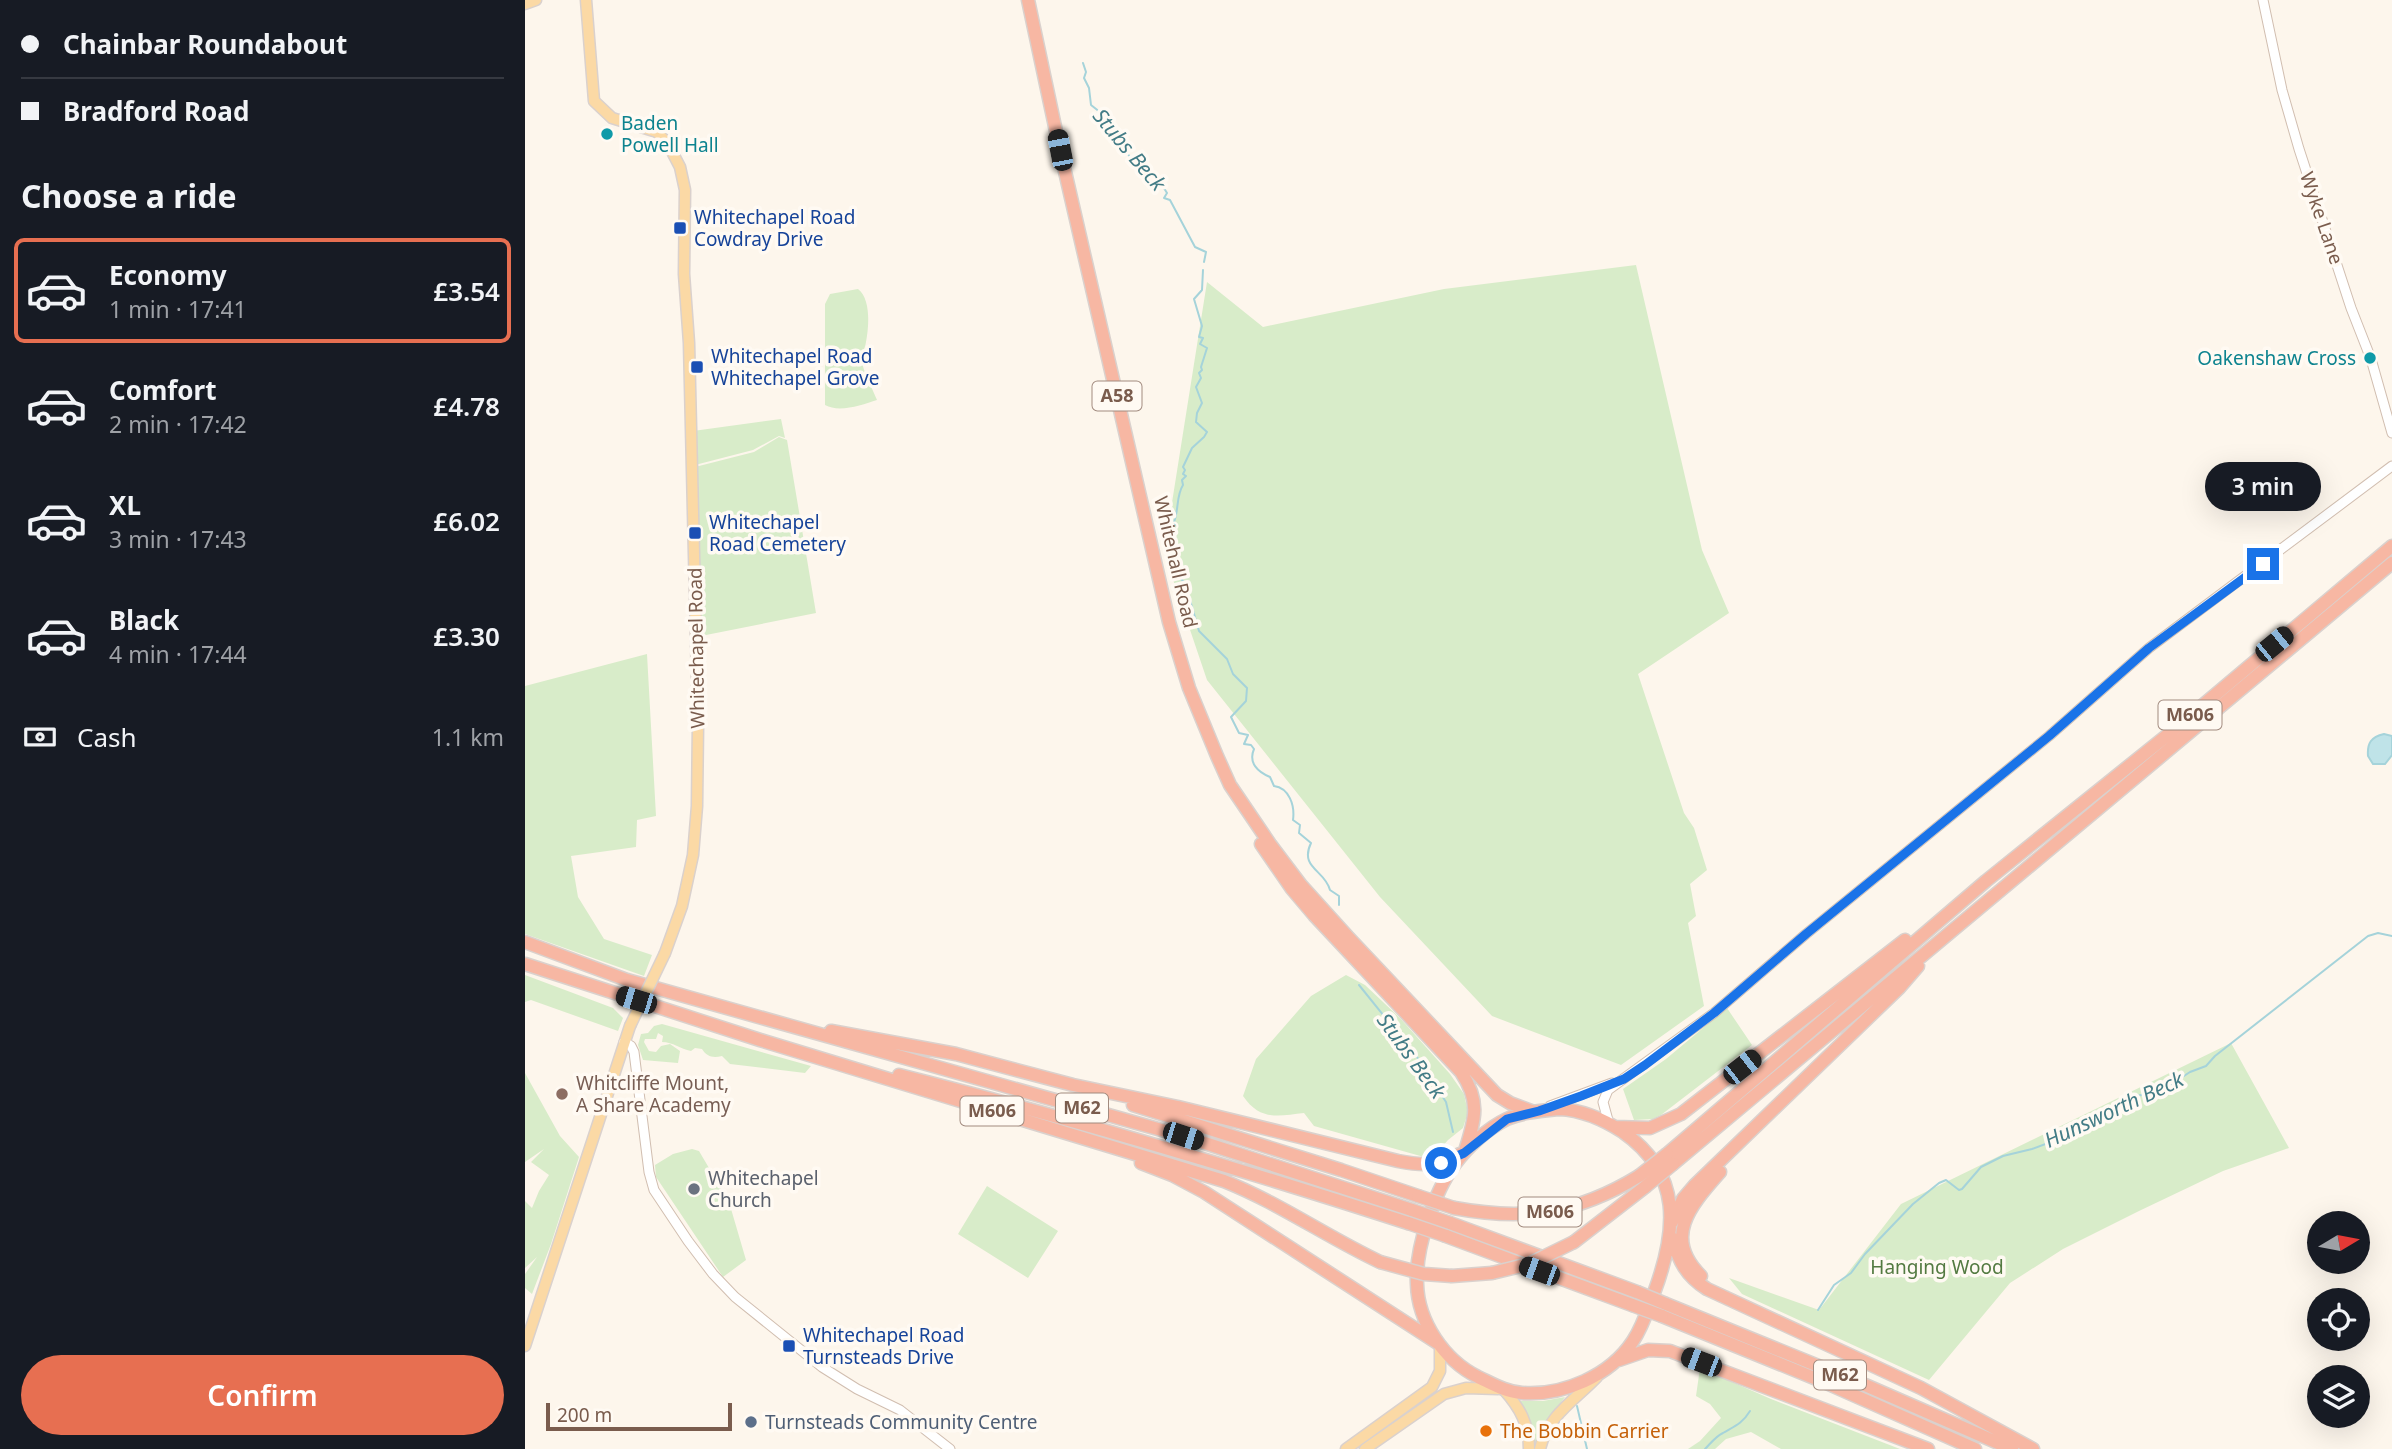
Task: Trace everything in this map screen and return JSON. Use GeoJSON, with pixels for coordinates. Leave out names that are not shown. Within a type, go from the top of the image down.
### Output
{"type":"FeatureCollection","features":[{"type":"Feature","properties":{"kind":"highway","name":"Whitehall Road"},"geometry":{"type":"LineString","coordinates":[[1028,0],[1169,622],[1189,688],[1230,785],[1301,885],[1497,1095],[1510,1103],[1536,1111]]}},
{"type":"Feature","properties":{"kind":"highway","name":"M606"},"geometry":{"type":"LineString","coordinates":[[1670,1159],[1986,881],[2165,737],[2392,546]]}},
{"type":"Feature","properties":{"kind":"highway","name":"M606"},"geometry":{"type":"LineString","coordinates":[[760,1040],[1224,1181],[1255,1194],[1342,1244],[1380,1262],[1424,1274],[1452,1276],[1492,1273],[1529,1265],[1574,1242],[1642,1182],[1940,940],[2392,563]]}},
{"type":"Feature","properties":{"kind":"highway","name":"A58"},"geometry":{"type":"LineString","coordinates":[[1230,785],[1244,816],[1292,889],[1453,1063],[1469,1084],[1475,1112],[1464,1152]]}},
{"type":"Feature","properties":{"kind":"highway","name":"M606"},"geometry":{"type":"LineString","coordinates":[[1612,1125],[1650,1128],[1681,1114],[1927,922],[1986,881]]}},
{"type":"Feature","properties":{"kind":"highway","name":"M606"},"geometry":{"type":"LineString","coordinates":[[1671,1230],[1679,1206],[1689,1191],[1899,988],[1940,940]]}},
{"type":"Feature","properties":{"kind":"highway","name":"M62"},"geometry":{"type":"LineString","coordinates":[[525,943],[627,980],[1183,1136],[1450,1223],[1637,1292],[1664,1310],[1975,1449]]}},
{"type":"Feature","properties":{"kind":"highway","name":"M62"},"geometry":{"type":"LineString","coordinates":[[525,964],[760,1040],[1024,1106],[1408,1223],[1632,1305],[1664,1310],[1865,1385],[2012,1449]]}},
{"type":"Feature","properties":{"kind":"highway","name":"M606"},"geometry":{"type":"LineString","coordinates":[[748,1015],[956,1054],[1073,1085],[1454,1208],[1505,1215],[1550,1212],[1591,1201],[1642,1182]]}},
{"type":"Feature","properties":{"kind":"highway"},"geometry":{"type":"LineString","coordinates":[[1073,1085],[1178,1107],[1413,1164],[1428,1165],[1442,1163],[1464,1152],[1499,1124],[1516,1116],[1536,1111],[1576,1111],[1612,1125],[1642,1147],[1658,1167],[1668,1195],[1671,1230],[1678,1259],[1692,1279],[1707,1289],[1921,1388],[2033,1449]]}},
{"type":"Feature","properties":{"kind":"highway"},"geometry":{"type":"LineString","coordinates":[[1753,1310],[1696,1272],[1685,1253],[1682,1231],[1685,1217],[1692,1205],[1758,1126]]}},
{"type":"Feature","properties":{"kind":"highway"},"geometry":{"type":"LineString","coordinates":[[1049,1129],[1172,1175],[1204,1192],[1440,1345],[1462,1368],[1502,1389],[1527,1393],[1555,1391],[1579,1383],[1616,1362],[1648,1350],[1663,1350],[1681,1354],[1928,1449]]}},
{"type":"Feature","properties":{"kind":"highway"},"geometry":{"type":"LineString","coordinates":[[1440,1345],[1420,1307],[1417,1286],[1419,1257],[1441,1189],[1464,1152]]}},
{"type":"Feature","properties":{"kind":"highway"},"geometry":{"type":"LineString","coordinates":[[1616,1362],[1633,1341],[1645,1318],[1663,1269],[1671,1230]]}},
{"type":"Feature","properties":{"kind":"main road"},"geometry":{"type":"LineString","coordinates":[[525,4],[536,0]]}},
{"type":"Feature","properties":{"kind":"main road","name":"Whitechapel Road"},"geometry":{"type":"LineString","coordinates":[[525,1346],[624,1042],[665,953],[682,906],[693,855],[697,799],[696,621],[689,343],[684,274],[686,206],[682,173],[671,149],[657,132],[612,118],[594,101],[586,0]]}},
{"type":"Feature","properties":{"kind":"main road"},"geometry":{"type":"LineString","coordinates":[[1346,1449],[1432,1387],[1440,1371],[1440,1345]]}},
{"type":"Feature","properties":{"kind":"main road"},"geometry":{"type":"LineString","coordinates":[[1540,1449],[1546,1431],[1559,1411],[1588,1387],[1603,1370]]}},
{"type":"Feature","properties":{"kind":"main road"},"geometry":{"type":"LineString","coordinates":[[1365,1449],[1444,1394],[1465,1388],[1502,1389],[1519,1407],[1525,1419],[1529,1449]]}},
{"type":"Feature","properties":{"kind":"street","name":"Wyke Lane"},"geometry":{"type":"LineString","coordinates":[[2263,0],[2282,90],[2302,158],[2351,308],[2371,359],[2392,433]]}},
{"type":"Feature","properties":{"kind":"street"},"geometry":{"type":"LineString","coordinates":[[1612,1125],[1604,1108],[1604,1098],[1608,1090],[1714,1013],[2049,736],[2149,648],[2392,466]]}},
{"type":"Feature","properties":{"kind":"street"},"geometry":{"type":"LineString","coordinates":[[624,1042],[631,1046],[634,1052],[649,1172],[654,1190],[713,1274],[735,1297],[822,1367],[856,1389],[900,1410],[950,1449]]}},
{"type":"Feature","properties":{"kind":"street"},"geometry":{"type":"LineString","coordinates":[[1536,1111],[1624,1079]]}},
{"type":"Feature","properties":{"kind":"green space"},"geometry":{"type":"Polygon","coordinates":[[[1636,265],[1702,550],[1729,613],[1638,674],[1684,813],[1694,828],[1707,870],[1690,884],[1696,916],[1688,923],[1704,1006],[1621,1065],[1492,1016],[1380,897],[1207,680],[1164,553],[1207,282],[1263,327],[1444,289],[1636,265]]]}},
{"type":"Feature","properties":{"kind":"green space"},"geometry":{"type":"Polygon","coordinates":[[[858,289],[865,299],[868,313],[862,363],[877,400],[851,407],[831,407],[825,405],[825,304],[830,294],[858,289]]]}},
{"type":"Feature","properties":{"kind":"green space"},"geometry":{"type":"Polygon","coordinates":[[[781,419],[785,438],[779,436],[753,450],[695,465],[693,431],[781,419]]]}},
{"type":"Feature","properties":{"kind":"green space"},"geometry":{"type":"Polygon","coordinates":[[[779,437],[787,440],[816,613],[701,636],[695,467],[754,452],[779,437]]]}},
{"type":"Feature","properties":{"kind":"green space"},"geometry":{"type":"Polygon","coordinates":[[[647,654],[656,816],[637,820],[636,847],[571,856],[578,897],[604,939],[652,955],[644,976],[525,934],[525,686],[647,654]]]}},
{"type":"Feature","properties":{"kind":"green space"},"geometry":{"type":"Polygon","coordinates":[[[525,975],[613,1008],[623,1018],[618,1031],[531,1000],[525,1002],[525,975]]]}},
{"type":"Feature","properties":{"kind":"green space"},"geometry":{"type":"Polygon","coordinates":[[[1346,975],[1365,985],[1400,1018],[1450,1074],[1464,1094],[1468,1112],[1463,1128],[1435,1155],[1424,1157],[1314,1126],[1304,1113],[1278,1116],[1263,1113],[1256,1110],[1243,1096],[1256,1059],[1311,996],[1346,975]]]}},
{"type":"Feature","properties":{"kind":"green space"},"geometry":{"type":"Polygon","coordinates":[[[1727,1008],[1752,1045],[1661,1115],[1653,1119],[1634,1120],[1623,1089],[1666,1059],[1727,1008]]]}},
{"type":"Feature","properties":{"kind":"green space"},"geometry":{"type":"Polygon","coordinates":[[[662,1024],[811,1066],[805,1073],[730,1064],[722,1056],[711,1056],[702,1049],[695,1048],[691,1051],[670,1043],[662,1042],[663,1036],[658,1033],[656,1039],[645,1039],[649,1051],[656,1052],[661,1046],[670,1044],[680,1051],[678,1063],[643,1060],[638,1045],[641,1034],[648,1033],[654,1026],[662,1024]]]}},
{"type":"Feature","properties":{"kind":"green space","name":"Hanging Wood"},"geometry":{"type":"Polygon","coordinates":[[[2231,1043],[2289,1148],[2223,1171],[2139,1211],[2063,1249],[2010,1283],[1929,1380],[1742,1294],[1729,1278],[1819,1310],[1901,1204],[2231,1043]]]}},
{"type":"Feature","properties":{"kind":"green space"},"geometry":{"type":"Polygon","coordinates":[[[525,1073],[560,1136],[579,1157],[532,1294],[525,1288],[525,1274],[537,1257],[525,1268],[525,1201],[532,1208],[549,1175],[531,1162],[544,1149],[525,1162],[525,1073]]]}},
{"type":"Feature","properties":{"kind":"green space"},"geometry":{"type":"Polygon","coordinates":[[[692,1149],[699,1151],[729,1202],[746,1260],[723,1277],[656,1177],[655,1165],[673,1154],[692,1149]]]}},
{"type":"Feature","properties":{"kind":"green space"},"geometry":{"type":"Polygon","coordinates":[[[987,1186],[1058,1231],[1028,1278],[958,1234],[987,1186]]]}},
{"type":"Feature","properties":{"kind":"green space"},"geometry":{"type":"Polygon","coordinates":[[[1700,1368],[1900,1449],[1781,1449],[1751,1432],[1726,1439],[1715,1449],[1688,1449],[1700,1441],[1721,1418],[1710,1404],[1696,1396],[1700,1368]]]}},
{"type":"Feature","properties":{"kind":"green space"},"geometry":{"type":"Polygon","coordinates":[[[1565,1397],[1541,1429],[1535,1444],[1531,1423],[1520,1401],[1565,1397]]]}},
{"type":"Feature","properties":{"kind":"water"},"geometry":{"type":"Polygon","coordinates":[[[2384,734],[2392,736],[2392,755],[2385,764],[2373,764],[2368,756],[2369,744],[2384,734]]]}},
{"type":"Feature","properties":{"kind":"waterway","name":"Stubs Beck"},"geometry":{"type":"LineString","coordinates":[[1083,63],[1091,105],[1110,120],[1113,128],[1111,132],[1116,135],[1131,159],[1144,163],[1159,180],[1167,193],[1164,198],[1170,200],[1195,247],[1206,252],[1204,262]]}},
{"type":"Feature","properties":{"kind":"waterway","name":"Stubs Beck"},"geometry":{"type":"LineString","coordinates":[[1203,270],[1202,290],[1194,299],[1202,326],[1199,337],[1203,338],[1200,344],[1207,348],[1199,373],[1201,378],[1196,387],[1202,403],[1196,422],[1207,432],[1192,448],[1183,467],[1183,474],[1186,476],[1182,480],[1175,525],[1166,539],[1172,570],[1185,583],[1199,631],[1227,659],[1233,674],[1247,688],[1246,701],[1231,717],[1239,733],[1248,735],[1244,744],[1251,745],[1254,749],[1252,759],[1255,766],[1290,798],[1293,820],[1300,825],[1299,833],[1311,843],[1308,851],[1310,864],[1330,890],[1339,896],[1339,905]]}},
{"type":"Feature","properties":{"kind":"waterway","name":"Hunsworth Beck"},"geometry":{"type":"LineString","coordinates":[[1818,1310],[1834,1285],[1851,1273],[1865,1254],[1913,1204],[1939,1183],[1946,1180],[1959,1190],[1962,1189],[1981,1167],[2003,1156],[2032,1149],[2072,1134],[2121,1111],[2136,1096],[2161,1091],[2190,1072],[2206,1066],[2215,1056],[2368,936],[2378,933],[2392,936]]}},
{"type":"Feature","properties":{"kind":"waterway","name":"Stubs Beck"},"geometry":{"type":"LineString","coordinates":[[1359,985],[1417,1057],[1446,1102],[1453,1132]]}},
{"type":"Feature","properties":{"kind":"waterway","name":"Stubs Beck"},"geometry":{"type":"LineString","coordinates":[[1577,1406],[1587,1449]]}},
{"type":"Feature","properties":{"kind":"waterway","name":"Hunsworth Beck"},"geometry":{"type":"LineString","coordinates":[[1705,1449],[1718,1436],[1741,1422],[1750,1411]]}},
{"type":"Feature","properties":{"kind":"place","name":"Baden Powell Hall"},"geometry":{"type":"Point","coordinates":[607,134]}},
{"type":"Feature","properties":{"kind":"place","name":"Whitechapel Road Cowdray Drive"},"geometry":{"type":"Point","coordinates":[680,228]}},
{"type":"Feature","properties":{"kind":"place","name":"Oakenshaw Cross"},"geometry":{"type":"Point","coordinates":[2370,358]}},
{"type":"Feature","properties":{"kind":"place","name":"Whitechapel Road Whitechapel Grove"},"geometry":{"type":"Point","coordinates":[697,367]}},
{"type":"Feature","properties":{"kind":"place","name":"Whitechapel Road Cemetery"},"geometry":{"type":"Point","coordinates":[695,533]}},
{"type":"Feature","properties":{"kind":"place","name":"Whitcliffe Mount, A Share Academy"},"geometry":{"type":"Point","coordinates":[562,1094]}},
{"type":"Feature","properties":{"kind":"place","name":"Whitechapel Church"},"geometry":{"type":"Point","coordinates":[694,1189]}},
{"type":"Feature","properties":{"kind":"place","name":"Whitechapel Road Turnsteads Drive"},"geometry":{"type":"Point","coordinates":[789,1346]}},
{"type":"Feature","properties":{"kind":"place","name":"Turnsteads Community Centre"},"geometry":{"type":"Point","coordinates":[751,1422]}},
{"type":"Feature","properties":{"kind":"place","name":"The Bobbin Carrier"},"geometry":{"type":"Point","coordinates":[1486,1431]}},
{"type":"Feature","properties":{"kind":"route"},"geometry":{"type":"LineString","coordinates":[[1441,1163],[1464,1153],[1482,1136],[1507,1119],[1581,1096],[1624,1079],[1645,1065],[1714,1013],[1806,934],[2049,736],[2149,648],[2263,564]]}}]}
